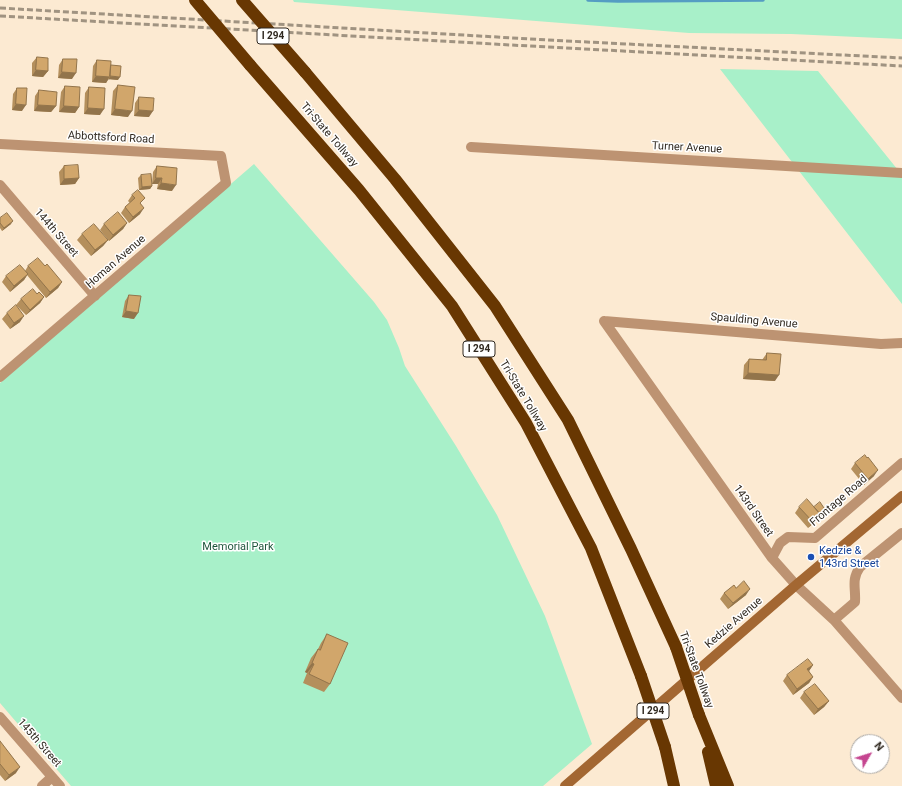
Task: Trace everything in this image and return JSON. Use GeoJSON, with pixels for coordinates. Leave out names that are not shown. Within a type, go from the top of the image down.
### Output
{"type":"FeatureCollection","features":[{"type":"Feature","properties":{"kind":"highway","name":"Tri-State Tollway"},"geometry":{"type":"LineString","coordinates":[[195,0],[359,190],[452,306],[526,423],[591,548],[641,676],[665,747],[674,786]]}},
{"type":"Feature","properties":{"kind":"highway","name":"Tri-State Tollway"},"geometry":{"type":"LineString","coordinates":[[242,0],[395,179],[495,306],[568,420],[631,548],[676,647],[699,715],[716,786]]}},
{"type":"Feature","properties":{"kind":"highway"},"geometry":{"type":"LineString","coordinates":[[699,715],[728,786]]}},
{"type":"Feature","properties":{"kind":"main road","name":"Kedzie Avenue"},"geometry":{"type":"LineString","coordinates":[[565,786],[796,585],[902,496]]}},
{"type":"Feature","properties":{"kind":"street","name":"Abbottsford Road"},"geometry":{"type":"LineString","coordinates":[[0,144],[221,156]]}},
{"type":"Feature","properties":{"kind":"street","name":"Turner Avenue"},"geometry":{"type":"LineString","coordinates":[[471,147],[902,173]]}},
{"type":"Feature","properties":{"kind":"street","name":"Homan Avenue"},"geometry":{"type":"LineString","coordinates":[[0,377],[226,183],[221,156]]}},
{"type":"Feature","properties":{"kind":"street","name":"144th Street"},"geometry":{"type":"LineString","coordinates":[[0,185],[95,296]]}},
{"type":"Feature","properties":{"kind":"street","name":"Spaulding Avenue"},"geometry":{"type":"LineString","coordinates":[[604,321],[882,344],[902,343]]}},
{"type":"Feature","properties":{"kind":"street","name":"143rd Street"},"geometry":{"type":"LineString","coordinates":[[604,321],[772,558],[796,585],[834,620],[902,698]]}},
{"type":"Feature","properties":{"kind":"street","name":"Frontage Road"},"geometry":{"type":"LineString","coordinates":[[772,558],[780,543],[788,537],[814,538],[902,463]]}},
{"type":"Feature","properties":{"kind":"street"},"geometry":{"type":"LineString","coordinates":[[834,620],[854,602],[856,593],[854,581],[856,573],[860,567],[902,533]]}},
{"type":"Feature","properties":{"kind":"street","name":"145th Street"},"geometry":{"type":"LineString","coordinates":[[0,717],[60,786]]}},
{"type":"Feature","properties":{"kind":"street"},"geometry":{"type":"LineString","coordinates":[[42,786],[52,777]]}},
{"type":"Feature","properties":{"kind":"green space"},"geometry":{"type":"Polygon","coordinates":[[[293,0],[902,0],[902,39],[791,34],[689,33],[294,2],[293,0]]]}},
{"type":"Feature","properties":{"kind":"green space"},"geometry":{"type":"Polygon","coordinates":[[[720,69],[818,71],[902,175],[902,304],[720,69]]]}},
{"type":"Feature","properties":{"kind":"green space","name":"Memorial Park"},"geometry":{"type":"Polygon","coordinates":[[[254,164],[374,302],[387,320],[405,366],[456,446],[497,515],[545,616],[592,744],[543,786],[71,786],[0,703],[0,383],[254,164]]]}},
{"type":"Feature","properties":{"kind":"building"},"geometry":{"type":"Polygon","coordinates":[[[37,57],[48,58],[48,71],[36,70],[37,57]]]}},
{"type":"Feature","properties":{"kind":"building"},"geometry":{"type":"Polygon","coordinates":[[[63,59],[77,59],[76,73],[62,72],[63,59]]]}},
{"type":"Feature","properties":{"kind":"building"},"geometry":{"type":"Polygon","coordinates":[[[97,60],[111,61],[110,77],[96,76],[97,60]]]}},
{"type":"Feature","properties":{"kind":"building"},"geometry":{"type":"Polygon","coordinates":[[[111,65],[121,66],[120,77],[110,76],[111,65]]]}},
{"type":"Feature","properties":{"kind":"building"},"geometry":{"type":"Polygon","coordinates":[[[118,85],[135,87],[132,111],[115,109],[118,85]]]}},
{"type":"Feature","properties":{"kind":"building"},"geometry":{"type":"Polygon","coordinates":[[[65,86],[80,87],[79,107],[64,106],[65,86]]]}},
{"type":"Feature","properties":{"kind":"building"},"geometry":{"type":"Polygon","coordinates":[[[89,87],[105,88],[104,109],[88,108],[89,87]]]}},
{"type":"Feature","properties":{"kind":"building"},"geometry":{"type":"Polygon","coordinates":[[[17,88],[27,88],[26,105],[16,104],[17,88]]]}},
{"type":"Feature","properties":{"kind":"building"},"geometry":{"type":"Polygon","coordinates":[[[39,90],[57,92],[56,106],[38,105],[39,90]]]}},
{"type":"Feature","properties":{"kind":"building"},"geometry":{"type":"Polygon","coordinates":[[[139,97],[154,98],[153,111],[139,110],[139,97]]]}},
{"type":"Feature","properties":{"kind":"building"},"geometry":{"type":"Polygon","coordinates":[[[78,165],[79,178],[64,179],[64,166],[78,165]]]}},
{"type":"Feature","properties":{"kind":"building"},"geometry":{"type":"Polygon","coordinates":[[[157,166],[177,168],[176,185],[161,183],[162,178],[156,178],[157,166]]]}},
{"type":"Feature","properties":{"kind":"building"},"geometry":{"type":"Polygon","coordinates":[[[151,174],[152,186],[142,187],[141,175],[151,174]]]}},
{"type":"Feature","properties":{"kind":"building"},"geometry":{"type":"Polygon","coordinates":[[[138,190],[145,198],[140,203],[144,208],[133,217],[125,207],[135,198],[132,195],[138,190]]]}},
{"type":"Feature","properties":{"kind":"building"},"geometry":{"type":"Polygon","coordinates":[[[118,212],[127,223],[113,235],[104,224],[118,212]]]}},
{"type":"Feature","properties":{"kind":"building"},"geometry":{"type":"Polygon","coordinates":[[[7,213],[13,221],[4,228],[0,223],[0,218],[7,213]]]}},
{"type":"Feature","properties":{"kind":"building"},"geometry":{"type":"Polygon","coordinates":[[[94,224],[108,240],[95,250],[82,234],[94,224]]]}},
{"type":"Feature","properties":{"kind":"building"},"geometry":{"type":"Polygon","coordinates":[[[38,258],[45,266],[47,264],[62,282],[50,292],[28,266],[38,258]]]}},
{"type":"Feature","properties":{"kind":"building"},"geometry":{"type":"Polygon","coordinates":[[[20,265],[28,274],[14,286],[6,276],[20,265]]]}},
{"type":"Feature","properties":{"kind":"building"},"geometry":{"type":"Polygon","coordinates":[[[33,289],[37,294],[39,292],[44,297],[30,310],[21,299],[33,289]]]}},
{"type":"Feature","properties":{"kind":"building"},"geometry":{"type":"Polygon","coordinates":[[[129,295],[141,296],[138,313],[126,311],[129,295]]]}},
{"type":"Feature","properties":{"kind":"building"},"geometry":{"type":"Polygon","coordinates":[[[16,305],[24,316],[14,323],[7,313],[16,305]]]}},
{"type":"Feature","properties":{"kind":"building"},"geometry":{"type":"Polygon","coordinates":[[[767,353],[781,354],[779,375],[748,373],[749,359],[766,360],[767,353]]]}},
{"type":"Feature","properties":{"kind":"building"},"geometry":{"type":"Polygon","coordinates":[[[865,455],[878,470],[868,479],[855,463],[865,455]]]}},
{"type":"Feature","properties":{"kind":"building"},"geometry":{"type":"Polygon","coordinates":[[[807,499],[821,515],[813,522],[799,507],[807,499]]]}},
{"type":"Feature","properties":{"kind":"building"},"geometry":{"type":"Polygon","coordinates":[[[820,502],[826,511],[821,516],[814,507],[820,502]]]}},
{"type":"Feature","properties":{"kind":"building"},"geometry":{"type":"Polygon","coordinates":[[[744,581],[750,589],[733,603],[724,593],[734,585],[736,588],[744,581]]]}},
{"type":"Feature","properties":{"kind":"building"},"geometry":{"type":"Polygon","coordinates":[[[327,634],[348,643],[330,684],[309,674],[314,664],[312,663],[318,649],[320,650],[327,634]]]}},
{"type":"Feature","properties":{"kind":"building"},"geometry":{"type":"Polygon","coordinates":[[[808,659],[813,665],[807,669],[813,677],[797,689],[787,675],[808,659]]]}},
{"type":"Feature","properties":{"kind":"building"},"geometry":{"type":"Polygon","coordinates":[[[815,684],[829,701],[818,709],[804,692],[815,684]]]}},
{"type":"Feature","properties":{"kind":"building"},"geometry":{"type":"Polygon","coordinates":[[[0,741],[20,767],[9,775],[0,764],[0,741]]]}},
{"type":"Feature","properties":{"kind":"waterway"},"geometry":{"type":"LineString","coordinates":[[588,0],[763,0]]}},
{"type":"Feature","properties":{"kind":"railway"},"geometry":{"type":"LineString","coordinates":[[0,8],[548,40],[902,58]]}},
{"type":"Feature","properties":{"kind":"railway"},"geometry":{"type":"LineString","coordinates":[[0,16],[902,66]]}},
{"type":"Feature","properties":{"kind":"place","name":"Kedzie & 143rd Street"},"geometry":{"type":"Point","coordinates":[811,557]}}]}
